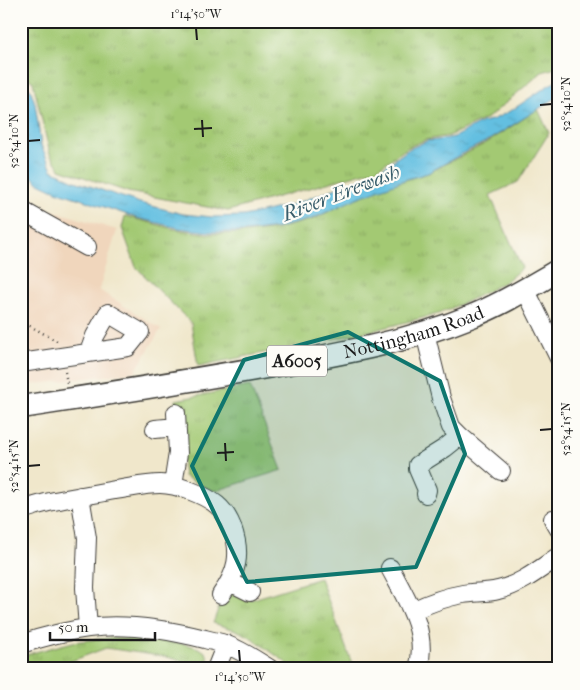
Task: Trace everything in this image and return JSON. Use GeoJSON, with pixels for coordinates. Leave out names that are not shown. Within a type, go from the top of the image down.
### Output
{"type":"FeatureCollection","features":[{"type":"Feature","properties":{"kind":"main road","name":"Nottingham Road"},"geometry":{"type":"LineString","coordinates":[[21,407],[233,373],[360,349],[425,333],[491,309],[559,270]]}},
{"type":"Feature","properties":{"kind":"street"},"geometry":{"type":"LineString","coordinates":[[21,210],[87,247]]}},
{"type":"Feature","properties":{"kind":"street"},"geometry":{"type":"LineString","coordinates":[[525,289],[559,358]]}},
{"type":"Feature","properties":{"kind":"street"},"geometry":{"type":"LineString","coordinates":[[425,333],[451,427],[501,471]]}},
{"type":"Feature","properties":{"kind":"street"},"geometry":{"type":"LineString","coordinates":[[21,363],[88,352]]}},
{"type":"Feature","properties":{"kind":"street"},"geometry":{"type":"LineString","coordinates":[[155,429],[177,420],[178,453],[174,485]]}},
{"type":"Feature","properties":{"kind":"street"},"geometry":{"type":"LineString","coordinates":[[426,494],[427,490],[418,465],[460,436]]}},
{"type":"Feature","properties":{"kind":"street"},"geometry":{"type":"LineString","coordinates":[[21,510],[80,496],[160,484],[174,485],[205,497],[217,505],[225,514],[236,536],[237,548],[235,570],[226,589],[250,592]]}},
{"type":"Feature","properties":{"kind":"street"},"geometry":{"type":"LineString","coordinates":[[80,496],[87,538],[85,579],[88,628]]}},
{"type":"Feature","properties":{"kind":"street"},"geometry":{"type":"LineString","coordinates":[[412,610],[450,597],[498,590],[525,578],[559,556]]}},
{"type":"Feature","properties":{"kind":"street"},"geometry":{"type":"LineString","coordinates":[[390,568],[412,610],[420,639],[418,669]]}},
{"type":"Feature","properties":{"kind":"street"},"geometry":{"type":"LineString","coordinates":[[21,644],[52,635],[88,628],[109,626],[133,627],[178,632],[226,644],[247,654],[270,669]]}},
{"type":"Feature","properties":{"kind":"street"},"geometry":{"type":"LineString","coordinates":[[216,669],[226,644]]}},
{"type":"Feature","properties":{"kind":"highlighted area"},"geometry":{"type":"Polygon","coordinates":[[[348,332],[440,381],[465,454],[416,567],[247,582],[192,466],[244,360],[348,332]]]}},
{"type":"Feature","properties":{"kind":"shaded area"},"geometry":{"type":"Polygon","coordinates":[[[21,201],[117,230],[99,290],[161,329],[135,372],[21,386],[21,201]]]}},
{"type":"Feature","properties":{"kind":"green space"},"geometry":{"type":"Polygon","coordinates":[[[21,21],[559,21],[559,67],[542,72],[489,117],[449,136],[425,140],[407,148],[377,169],[228,211],[128,192],[60,169],[50,154],[33,82],[21,72],[21,21]]]}},
{"type":"Feature","properties":{"kind":"green space"},"geometry":{"type":"Polygon","coordinates":[[[538,109],[549,133],[518,182],[490,195],[522,268],[505,282],[438,314],[363,333],[198,366],[191,323],[136,267],[122,228],[125,216],[174,229],[210,234],[246,233],[277,229],[314,219],[355,198],[428,173],[488,142],[538,109]]]}},
{"type":"Feature","properties":{"kind":"green space"},"geometry":{"type":"Polygon","coordinates":[[[250,386],[282,470],[215,491],[184,476],[176,400],[250,386]]]}},
{"type":"Feature","properties":{"kind":"green space"},"geometry":{"type":"Polygon","coordinates":[[[320,578],[354,669],[295,669],[249,636],[213,623],[220,604],[226,596],[238,593],[250,600],[320,578]]]}},
{"type":"Feature","properties":{"kind":"green space"},"geometry":{"type":"Polygon","coordinates":[[[108,638],[159,640],[198,648],[205,652],[208,657],[207,667],[167,657],[106,648],[50,669],[21,669],[21,656],[73,642],[108,638]]]}},
{"type":"Feature","properties":{"kind":"water","name":"River Erewash"},"geometry":{"type":"Polygon","coordinates":[[[21,80],[30,88],[35,103],[41,145],[52,170],[72,180],[140,203],[183,214],[213,217],[244,216],[292,205],[376,173],[409,149],[427,141],[454,137],[482,122],[492,120],[512,110],[559,80],[559,96],[489,140],[428,173],[357,198],[312,219],[278,228],[245,232],[210,232],[178,228],[137,218],[56,191],[37,182],[21,160],[21,80]]]}}]}
